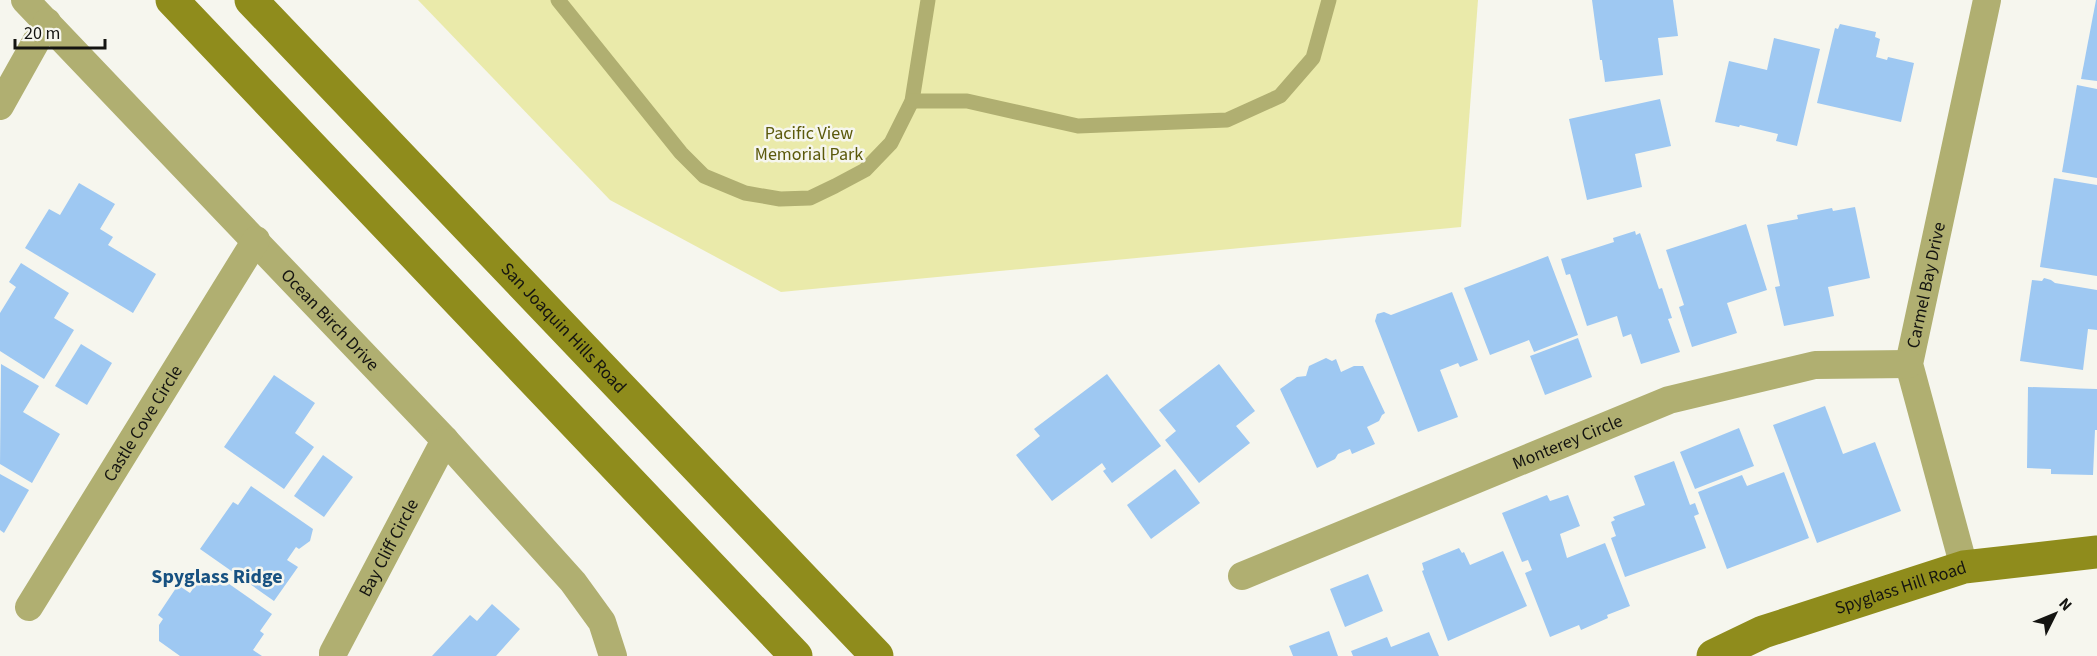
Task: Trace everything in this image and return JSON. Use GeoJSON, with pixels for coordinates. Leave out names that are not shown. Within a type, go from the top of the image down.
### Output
{"type":"FeatureCollection","features":[{"type":"Feature","properties":{"kind":"main road"},"geometry":{"type":"LineString","coordinates":[[172,0],[796,656]]}},
{"type":"Feature","properties":{"kind":"main road","name":"San Joaquin Hills Road"},"geometry":{"type":"LineString","coordinates":[[251,0],[877,656]]}},
{"type":"Feature","properties":{"kind":"main road","name":"Spyglass Hill Road"},"geometry":{"type":"LineString","coordinates":[[1713,656],[1763,632],[1964,567],[2097,552]]}},
{"type":"Feature","properties":{"kind":"street","name":"Ocean Birch Drive"},"geometry":{"type":"LineString","coordinates":[[25,0],[445,440],[573,582],[602,622],[613,656]]}},
{"type":"Feature","properties":{"kind":"street","name":"Carmel Bay Drive"},"geometry":{"type":"LineString","coordinates":[[1964,567],[1909,364],[1987,0]]}},
{"type":"Feature","properties":{"kind":"street"},"geometry":{"type":"LineString","coordinates":[[0,106],[47,22]]}},
{"type":"Feature","properties":{"kind":"street","name":"Castle Cove Circle"},"geometry":{"type":"LineString","coordinates":[[29,607],[256,240]]}},
{"type":"Feature","properties":{"kind":"street","name":"Monterey Circle"},"geometry":{"type":"LineString","coordinates":[[1242,576],[1669,400],[1815,365],[1909,364]]}},
{"type":"Feature","properties":{"kind":"street","name":"Bay Cliff Circle"},"geometry":{"type":"LineString","coordinates":[[333,656],[445,440]]}},
{"type":"Feature","properties":{"kind":"lane"},"geometry":{"type":"LineString","coordinates":[[558,0],[681,153],[704,176],[745,193],[780,199],[810,198],[836,186],[865,170],[891,142],[912,100],[928,0]]}},
{"type":"Feature","properties":{"kind":"lane"},"geometry":{"type":"LineString","coordinates":[[912,100],[967,101],[1078,126],[1227,120],[1280,96],[1313,58],[1329,0]]}},
{"type":"Feature","properties":{"kind":"green space","name":"Pacific View Memorial Park"},"geometry":{"type":"Polygon","coordinates":[[[418,0],[1478,0],[1461,227],[781,292],[610,200],[418,0]]]}},
{"type":"Feature","properties":{"kind":"building"},"geometry":{"type":"Polygon","coordinates":[[[1592,0],[1673,0],[1678,36],[1658,38],[1663,75],[1605,82],[1592,0]]]}},
{"type":"Feature","properties":{"kind":"building"},"geometry":{"type":"Polygon","coordinates":[[[2097,0],[2097,81],[2081,79],[2097,0]]]}},
{"type":"Feature","properties":{"kind":"building"},"geometry":{"type":"Polygon","coordinates":[[[1840,24],[1876,32],[1875,37],[1880,39],[1876,57],[1887,60],[1888,57],[1914,63],[1901,122],[1817,103],[1835,28],[1838,29],[1840,24]]]}},
{"type":"Feature","properties":{"kind":"building"},"geometry":{"type":"Polygon","coordinates":[[[1774,38],[1820,49],[1797,146],[1776,141],[1778,134],[1715,122],[1729,61],[1767,70],[1774,38]]]}},
{"type":"Feature","properties":{"kind":"building"},"geometry":{"type":"Polygon","coordinates":[[[2077,85],[2097,89],[2097,178],[2062,172],[2077,85]]]}},
{"type":"Feature","properties":{"kind":"building"},"geometry":{"type":"Polygon","coordinates":[[[1660,99],[1671,146],[1635,154],[1642,187],[1587,200],[1569,119],[1660,99]]]}},
{"type":"Feature","properties":{"kind":"building"},"geometry":{"type":"Polygon","coordinates":[[[2054,178],[2097,185],[2097,276],[2040,267],[2054,178]]]}},
{"type":"Feature","properties":{"kind":"building"},"geometry":{"type":"Polygon","coordinates":[[[79,183],[115,204],[100,229],[113,237],[108,245],[156,274],[133,313],[25,248],[49,209],[60,215],[79,183]]]}},
{"type":"Feature","properties":{"kind":"building"},"geometry":{"type":"Polygon","coordinates":[[[1855,207],[1870,278],[1828,287],[1834,316],[1784,326],[1775,287],[1780,286],[1767,225],[1798,219],[1797,215],[1832,208],[1833,211],[1855,207]]]}},
{"type":"Feature","properties":{"kind":"building"},"geometry":{"type":"Polygon","coordinates":[[[1746,224],[1767,290],[1727,303],[1737,333],[1692,347],[1679,307],[1684,305],[1666,250],[1746,224]]]}},
{"type":"Feature","properties":{"kind":"building"},"geometry":{"type":"Polygon","coordinates":[[[1635,231],[1636,235],[1640,233],[1659,289],[1662,288],[1672,318],[1668,319],[1680,352],[1641,364],[1631,334],[1623,337],[1617,316],[1587,326],[1570,274],[1566,275],[1561,259],[1614,242],[1613,238],[1635,231]]]}},
{"type":"Feature","properties":{"kind":"building"},"geometry":{"type":"Polygon","coordinates":[[[1548,256],[1578,335],[1534,352],[1529,340],[1490,355],[1464,288],[1548,256]]]}},
{"type":"Feature","properties":{"kind":"building"},"geometry":{"type":"Polygon","coordinates":[[[21,263],[69,293],[54,318],[74,330],[44,379],[0,351],[0,313],[16,287],[9,282],[21,263]]]}},
{"type":"Feature","properties":{"kind":"building"},"geometry":{"type":"Polygon","coordinates":[[[2044,278],[2055,283],[2097,290],[2097,330],[2088,329],[2083,370],[2020,361],[2032,280],[2042,281],[2044,278]]]}},
{"type":"Feature","properties":{"kind":"building"},"geometry":{"type":"Polygon","coordinates":[[[1452,292],[1478,360],[1460,367],[1458,363],[1440,370],[1458,417],[1418,432],[1375,321],[1377,314],[1384,312],[1391,315],[1452,292]]]}},
{"type":"Feature","properties":{"kind":"building"},"geometry":{"type":"Polygon","coordinates":[[[1578,338],[1592,377],[1545,395],[1530,356],[1578,338]]]}},
{"type":"Feature","properties":{"kind":"building"},"geometry":{"type":"Polygon","coordinates":[[[81,344],[112,363],[87,405],[55,386],[81,344]]]}},
{"type":"Feature","properties":{"kind":"building"},"geometry":{"type":"Polygon","coordinates":[[[1326,358],[1332,361],[1336,359],[1341,372],[1354,366],[1363,366],[1385,413],[1379,421],[1367,427],[1375,444],[1352,454],[1350,449],[1317,468],[1280,389],[1297,377],[1306,376],[1309,366],[1326,358]]]}},
{"type":"Feature","properties":{"kind":"building"},"geometry":{"type":"Polygon","coordinates":[[[1,364],[39,386],[23,412],[60,434],[32,483],[0,464],[1,364]]]}},
{"type":"Feature","properties":{"kind":"building"},"geometry":{"type":"Polygon","coordinates":[[[1219,364],[1255,411],[1236,426],[1250,443],[1199,483],[1165,440],[1176,431],[1159,410],[1219,364]]]}},
{"type":"Feature","properties":{"kind":"building"},"geometry":{"type":"Polygon","coordinates":[[[1107,374],[1161,446],[1112,483],[1103,471],[1106,469],[1102,463],[1052,501],[1016,455],[1040,436],[1034,429],[1107,374]]]}},
{"type":"Feature","properties":{"kind":"building"},"geometry":{"type":"Polygon","coordinates":[[[274,375],[315,403],[295,433],[314,447],[284,489],[224,447],[274,375]]]}},
{"type":"Feature","properties":{"kind":"building"},"geometry":{"type":"Polygon","coordinates":[[[2028,387],[2097,389],[2097,430],[2095,430],[2093,475],[2051,474],[2051,469],[2027,468],[2028,387]]]}},
{"type":"Feature","properties":{"kind":"building"},"geometry":{"type":"Polygon","coordinates":[[[1825,406],[1843,454],[1875,442],[1901,511],[1817,543],[1773,425],[1825,406]]]}},
{"type":"Feature","properties":{"kind":"building"},"geometry":{"type":"Polygon","coordinates":[[[1739,428],[1754,466],[1695,489],[1680,452],[1739,428]]]}},
{"type":"Feature","properties":{"kind":"building"},"geometry":{"type":"Polygon","coordinates":[[[323,455],[353,477],[324,517],[294,496],[323,455]]]}},
{"type":"Feature","properties":{"kind":"building"},"geometry":{"type":"Polygon","coordinates":[[[1674,461],[1690,505],[1695,503],[1699,514],[1694,516],[1706,548],[1625,577],[1611,538],[1616,536],[1611,522],[1615,520],[1613,517],[1645,505],[1634,476],[1674,461]]]}},
{"type":"Feature","properties":{"kind":"building"},"geometry":{"type":"Polygon","coordinates":[[[1175,469],[1200,503],[1151,539],[1127,505],[1175,469]]]}},
{"type":"Feature","properties":{"kind":"building"},"geometry":{"type":"Polygon","coordinates":[[[1784,472],[1809,538],[1727,569],[1698,492],[1742,475],[1747,486],[1784,472]]]}},
{"type":"Feature","properties":{"kind":"building"},"geometry":{"type":"Polygon","coordinates":[[[0,474],[29,490],[4,533],[0,530],[0,474]]]}},
{"type":"Feature","properties":{"kind":"building"},"geometry":{"type":"Polygon","coordinates":[[[251,486],[313,529],[310,541],[299,549],[296,547],[287,560],[298,567],[274,601],[200,549],[233,502],[238,505],[251,486]]]}},
{"type":"Feature","properties":{"kind":"building"},"geometry":{"type":"Polygon","coordinates":[[[1547,495],[1550,501],[1568,495],[1580,526],[1560,534],[1567,558],[1605,543],[1630,606],[1607,615],[1608,618],[1581,630],[1579,625],[1550,637],[1525,573],[1532,570],[1528,560],[1522,562],[1502,513],[1547,495]]]}},
{"type":"Feature","properties":{"kind":"building"},"geometry":{"type":"Polygon","coordinates":[[[1459,548],[1462,553],[1464,552],[1470,565],[1503,551],[1527,606],[1448,641],[1422,571],[1424,570],[1422,563],[1459,548]]]}},
{"type":"Feature","properties":{"kind":"building"},"geometry":{"type":"Polygon","coordinates":[[[212,572],[272,614],[260,631],[264,634],[253,650],[262,656],[180,656],[159,641],[159,625],[163,619],[158,615],[178,585],[190,593],[204,573],[210,576],[212,572]]]}},
{"type":"Feature","properties":{"kind":"building"},"geometry":{"type":"Polygon","coordinates":[[[1368,574],[1383,611],[1345,627],[1330,589],[1368,574]]]}},
{"type":"Feature","properties":{"kind":"building"},"geometry":{"type":"Polygon","coordinates":[[[492,604],[520,629],[496,656],[432,656],[470,615],[477,621],[492,604]]]}},
{"type":"Feature","properties":{"kind":"building"},"geometry":{"type":"Polygon","coordinates":[[[1329,631],[1338,656],[1293,656],[1289,646],[1329,631]]]}},
{"type":"Feature","properties":{"kind":"building"},"geometry":{"type":"Polygon","coordinates":[[[1429,632],[1439,656],[1353,656],[1351,651],[1387,637],[1391,647],[1429,632]]]}},
{"type":"Feature","properties":{"kind":"district","name":"Spyglass Ridge"},"geometry":{"type":"Point","coordinates":[217,576]}}]}
